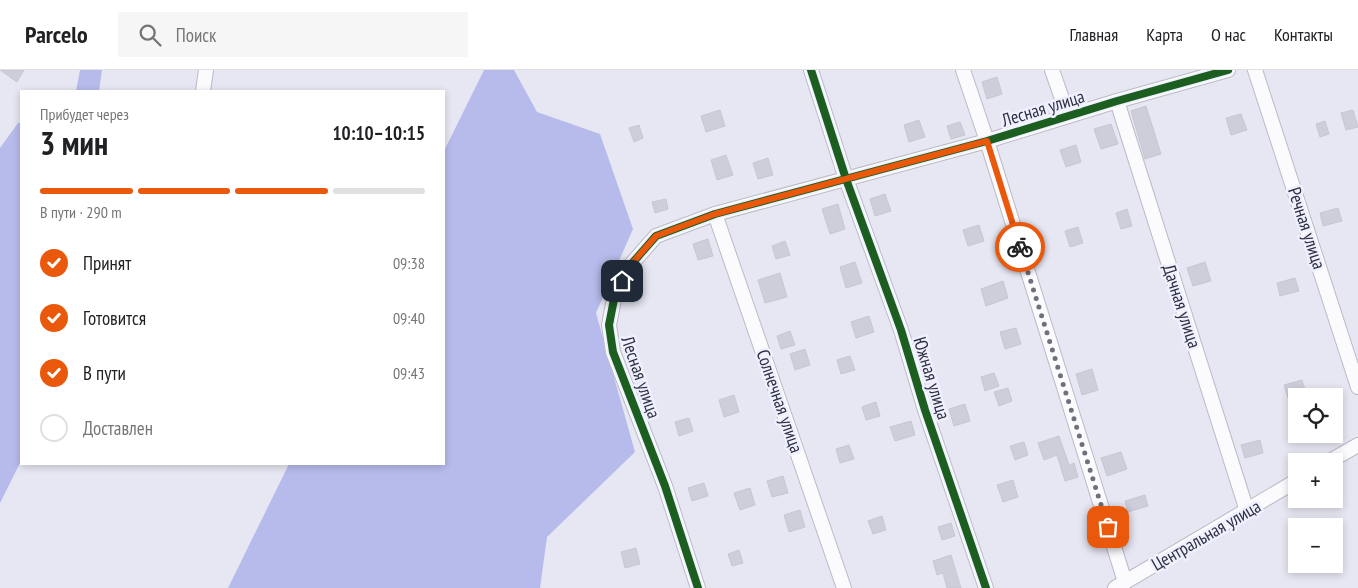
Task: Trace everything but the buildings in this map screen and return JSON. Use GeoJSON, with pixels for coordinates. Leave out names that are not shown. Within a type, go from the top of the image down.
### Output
{"type":"FeatureCollection","features":[{"type":"Feature","properties":{"kind":"street"},"geometry":{"type":"LineString","coordinates":[[203,90],[206,70]]}},
{"type":"Feature","properties":{"kind":"street","name":"Южная улица"},"geometry":{"type":"LineString","coordinates":[[811,70],[846,179],[901,330],[925,410],[986,588]]}},
{"type":"Feature","properties":{"kind":"street"},"geometry":{"type":"LineString","coordinates":[[964,70],[1120,585]]}},
{"type":"Feature","properties":{"kind":"street"},"geometry":{"type":"LineString","coordinates":[[1052,70],[1068,116]]}},
{"type":"Feature","properties":{"kind":"street","name":"Лесная улица"},"geometry":{"type":"LineString","coordinates":[[698,588],[665,486],[613,352],[609,325],[615,294],[628,268],[656,236],[715,214],[987,141],[1117,101],[1228,70]]}},
{"type":"Feature","properties":{"kind":"street","name":"Речная улица"},"geometry":{"type":"LineString","coordinates":[[1255,70],[1358,387]]}},
{"type":"Feature","properties":{"kind":"street","name":"Дачная улица"},"geometry":{"type":"LineString","coordinates":[[1117,101],[1247,511]]}},
{"type":"Feature","properties":{"kind":"street","name":"Солнечная улица"},"geometry":{"type":"LineString","coordinates":[[715,214],[844,588]]}},
{"type":"Feature","properties":{"kind":"street"},"geometry":{"type":"LineString","coordinates":[[1343,454],[1358,445]]}},
{"type":"Feature","properties":{"kind":"street","name":"Центральная улица"},"geometry":{"type":"LineString","coordinates":[[1120,585],[1288,486]]}},
{"type":"Feature","properties":{"kind":"shaded area"},"geometry":{"type":"Polygon","coordinates":[[[80,70],[102,70],[99,90],[76,90],[80,70]]]}},
{"type":"Feature","properties":{"kind":"shaded area"},"geometry":{"type":"Polygon","coordinates":[[[484,70],[514,70],[537,112],[600,134],[633,229],[596,313],[635,452],[547,537],[540,588],[228,588],[289,465],[445,465],[445,149],[484,70]]]}},
{"type":"Feature","properties":{"kind":"shaded area"},"geometry":{"type":"Polygon","coordinates":[[[18,123],[20,123],[20,463],[0,503],[0,148],[18,123]]]}},
{"type":"Feature","properties":{"kind":"cycle path"},"geometry":{"type":"LineString","coordinates":[[811,70],[846,179],[901,330],[925,410],[986,588]]}},
{"type":"Feature","properties":{"kind":"cycle path"},"geometry":{"type":"LineString","coordinates":[[698,588],[665,486],[613,352],[609,325],[615,294],[628,268],[656,236],[715,214],[987,141],[1117,101],[1228,70]]}},
{"type":"Feature","properties":{"kind":"way so far"},"geometry":{"type":"LineString","coordinates":[[1020,247],[1108,527]]}},
{"type":"Feature","properties":{"kind":"route"},"geometry":{"type":"LineString","coordinates":[[622,281],[628,268],[656,236],[715,214],[987,141],[1020,247]]}}]}
